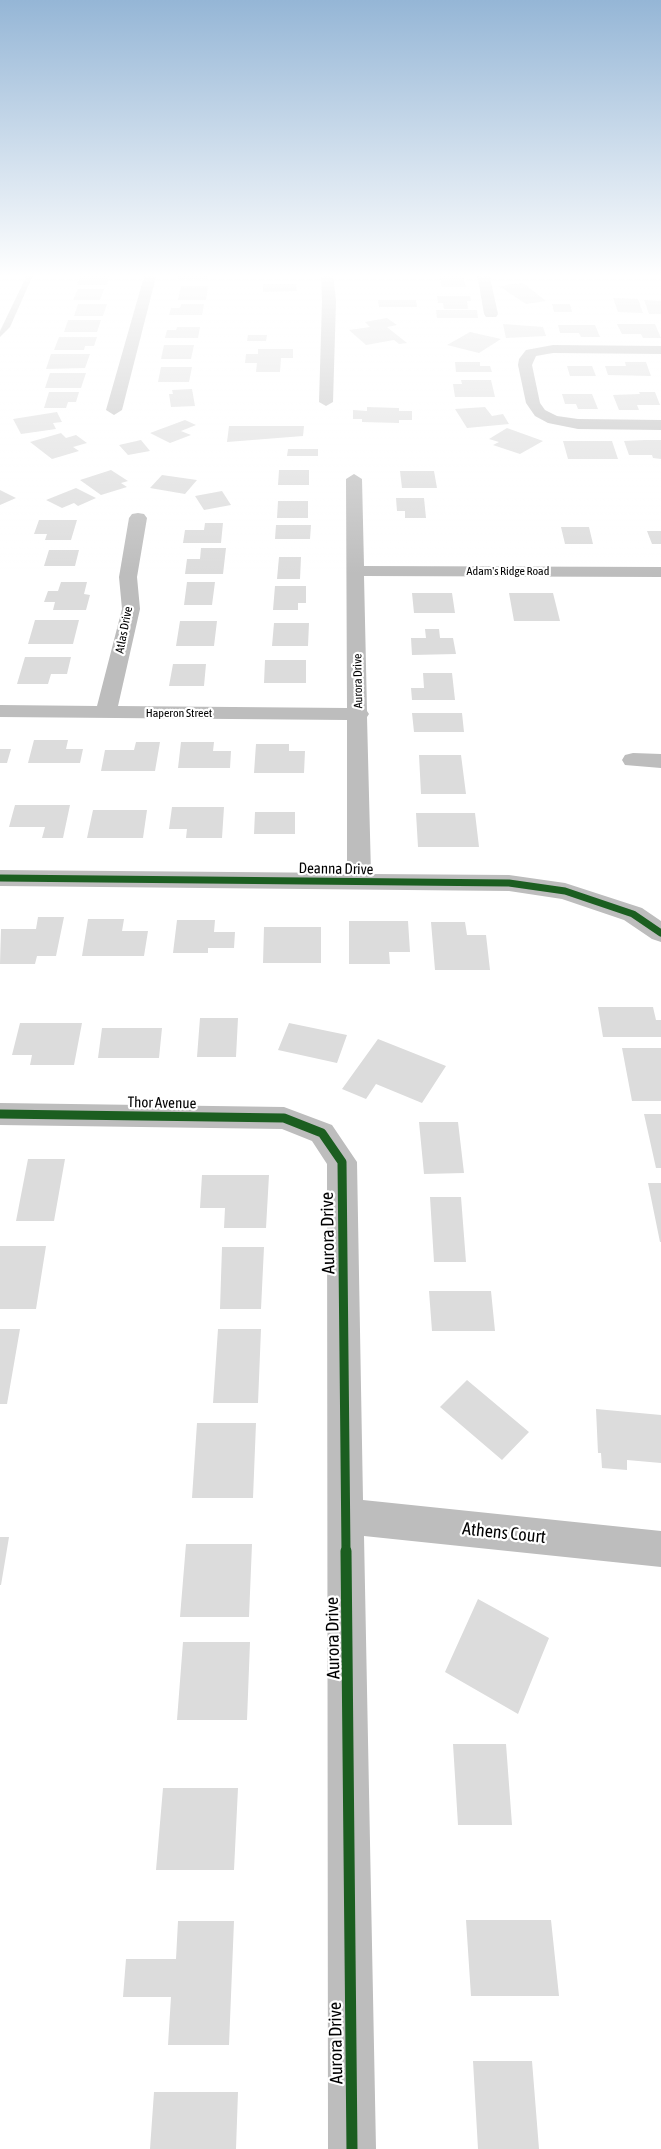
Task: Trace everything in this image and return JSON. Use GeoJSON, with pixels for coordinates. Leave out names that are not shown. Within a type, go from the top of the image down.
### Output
{"type":"FeatureCollection","features":[{"type":"Feature","properties":{"kind":"street"},"geometry":{"type":"LineString","coordinates":[[114,410],[124,373]]}},
{"type":"Feature","properties":{"kind":"street"},"geometry":{"type":"LineString","coordinates":[[326,402],[327,373]]}},
{"type":"Feature","properties":{"kind":"street"},"geometry":{"type":"LineString","coordinates":[[527,373],[533,404],[540,413],[553,420],[578,424],[661,425]]}},
{"type":"Feature","properties":{"kind":"street","name":"Aurora Drive"},"geometry":{"type":"LineString","coordinates":[[354,479],[359,714],[359,883]]}},
{"type":"Feature","properties":{"kind":"street","name":"Atlas Drive"},"geometry":{"type":"LineString","coordinates":[[106,712],[131,610],[128,577],[138,518]]}},
{"type":"Feature","properties":{"kind":"street","name":"Adam's Ridge Road"},"geometry":{"type":"LineString","coordinates":[[355,571],[661,572]]}},
{"type":"Feature","properties":{"kind":"street","name":"Haperon Street"},"geometry":{"type":"LineString","coordinates":[[0,711],[359,714]]}},
{"type":"Feature","properties":{"kind":"street"},"geometry":{"type":"LineString","coordinates":[[633,760],[661,761]]}},
{"type":"Feature","properties":{"kind":"street","name":"Deanna Drive"},"geometry":{"type":"LineString","coordinates":[[0,878],[509,884],[565,890],[633,914],[661,933]]}},
{"type":"Feature","properties":{"kind":"street","name":"Thor Avenue"},"geometry":{"type":"LineString","coordinates":[[0,1114],[284,1118],[322,1133]]}},
{"type":"Feature","properties":{"kind":"street","name":"Aurora Drive"},"geometry":{"type":"LineString","coordinates":[[322,1133],[342,1162],[352,2149]]}},
{"type":"Feature","properties":{"kind":"street","name":"Athens Court"},"geometry":{"type":"LineString","coordinates":[[346,1516],[661,1550]]}},
{"type":"Feature","properties":{"kind":"building"},"geometry":{"type":"Polygon","coordinates":[[[50,373],[86,373],[81,388],[45,388],[50,373]]]}},
{"type":"Feature","properties":{"kind":"building"},"geometry":{"type":"Polygon","coordinates":[[[160,373],[191,373],[189,382],[158,382],[160,373]]]}},
{"type":"Feature","properties":{"kind":"building"},"geometry":{"type":"Polygon","coordinates":[[[569,373],[595,373],[596,376],[570,376],[569,373]]]}},
{"type":"Feature","properties":{"kind":"building"},"geometry":{"type":"Polygon","coordinates":[[[607,373],[650,373],[651,376],[608,375],[607,373]]]}},
{"type":"Feature","properties":{"kind":"building"},"geometry":{"type":"Polygon","coordinates":[[[461,380],[491,380],[495,397],[455,397],[453,384],[462,384],[461,380]]]}},
{"type":"Feature","properties":{"kind":"building"},"geometry":{"type":"Polygon","coordinates":[[[192,389],[195,406],[171,407],[169,394],[173,394],[172,390],[192,389]]]}},
{"type":"Feature","properties":{"kind":"building"},"geometry":{"type":"Polygon","coordinates":[[[49,392],[79,392],[76,402],[68,402],[66,408],[44,408],[49,392]]]}},
{"type":"Feature","properties":{"kind":"building"},"geometry":{"type":"Polygon","coordinates":[[[639,392],[655,392],[660,405],[637,405],[639,410],[619,410],[613,395],[640,394],[639,392]]]}},
{"type":"Feature","properties":{"kind":"building"},"geometry":{"type":"Polygon","coordinates":[[[562,394],[592,394],[598,409],[578,409],[576,404],[565,404],[562,394]]]}},
{"type":"Feature","properties":{"kind":"building"},"geometry":{"type":"Polygon","coordinates":[[[367,407],[399,408],[399,411],[412,411],[412,420],[399,420],[399,423],[362,422],[362,419],[353,419],[353,410],[367,411],[367,407]]]}},
{"type":"Feature","properties":{"kind":"building"},"geometry":{"type":"Polygon","coordinates":[[[485,407],[492,416],[503,414],[509,424],[467,428],[455,409],[485,407]]]}},
{"type":"Feature","properties":{"kind":"building"},"geometry":{"type":"Polygon","coordinates":[[[57,412],[62,422],[53,423],[56,429],[21,434],[13,419],[57,412]]]}},
{"type":"Feature","properties":{"kind":"building"},"geometry":{"type":"Polygon","coordinates":[[[185,420],[196,425],[181,431],[191,435],[170,443],[150,433],[185,420]]]}},
{"type":"Feature","properties":{"kind":"building"},"geometry":{"type":"Polygon","coordinates":[[[229,426],[304,426],[303,436],[227,442],[229,426]]]}},
{"type":"Feature","properties":{"kind":"building"},"geometry":{"type":"Polygon","coordinates":[[[507,428],[543,441],[520,454],[493,445],[499,442],[489,439],[507,428]]]}},
{"type":"Feature","properties":{"kind":"building"},"geometry":{"type":"Polygon","coordinates":[[[61,433],[66,438],[76,435],[87,443],[73,447],[79,451],[52,459],[30,442],[61,433]]]}},
{"type":"Feature","properties":{"kind":"building"},"geometry":{"type":"Polygon","coordinates":[[[141,440],[150,451],[128,455],[119,445],[141,440]]]}},
{"type":"Feature","properties":{"kind":"building"},"geometry":{"type":"Polygon","coordinates":[[[661,440],[661,459],[653,458],[652,455],[629,455],[624,441],[661,440]]]}},
{"type":"Feature","properties":{"kind":"building"},"geometry":{"type":"Polygon","coordinates":[[[563,441],[612,441],[618,459],[568,459],[563,441]]]}},
{"type":"Feature","properties":{"kind":"building"},"geometry":{"type":"Polygon","coordinates":[[[288,449],[318,449],[318,456],[287,456],[288,449]]]}},
{"type":"Feature","properties":{"kind":"building"},"geometry":{"type":"Polygon","coordinates":[[[111,470],[128,481],[121,483],[127,487],[101,495],[80,480],[111,470]]]}},
{"type":"Feature","properties":{"kind":"building"},"geometry":{"type":"Polygon","coordinates":[[[279,470],[309,470],[309,485],[278,485],[279,470]]]}},
{"type":"Feature","properties":{"kind":"building"},"geometry":{"type":"Polygon","coordinates":[[[400,471],[434,471],[437,488],[402,488],[400,471]]]}},
{"type":"Feature","properties":{"kind":"building"},"geometry":{"type":"Polygon","coordinates":[[[162,475],[197,480],[185,494],[150,488],[162,475]]]}},
{"type":"Feature","properties":{"kind":"building"},"geometry":{"type":"Polygon","coordinates":[[[76,488],[96,498],[78,506],[74,503],[62,508],[46,500],[76,488]]]}},
{"type":"Feature","properties":{"kind":"building"},"geometry":{"type":"Polygon","coordinates":[[[0,490],[16,498],[0,505],[0,490]]]}},
{"type":"Feature","properties":{"kind":"building"},"geometry":{"type":"Polygon","coordinates":[[[222,491],[231,505],[204,510],[195,496],[222,491]]]}},
{"type":"Feature","properties":{"kind":"building"},"geometry":{"type":"Polygon","coordinates":[[[396,498],[424,498],[426,518],[405,518],[405,511],[397,511],[396,498]]]}},
{"type":"Feature","properties":{"kind":"building"},"geometry":{"type":"Polygon","coordinates":[[[278,501],[308,501],[308,518],[277,518],[278,501]]]}},
{"type":"Feature","properties":{"kind":"building"},"geometry":{"type":"Polygon","coordinates":[[[39,520],[77,520],[71,540],[45,540],[47,534],[34,534],[39,520]]]}},
{"type":"Feature","properties":{"kind":"building"},"geometry":{"type":"Polygon","coordinates":[[[205,523],[223,523],[221,543],[183,543],[185,530],[204,530],[205,523]]]}},
{"type":"Feature","properties":{"kind":"building"},"geometry":{"type":"Polygon","coordinates":[[[276,525],[311,525],[310,539],[275,539],[276,525]]]}},
{"type":"Feature","properties":{"kind":"building"},"geometry":{"type":"Polygon","coordinates":[[[561,527],[589,527],[593,544],[565,544],[561,527]]]}},
{"type":"Feature","properties":{"kind":"building"},"geometry":{"type":"Polygon","coordinates":[[[647,531],[661,531],[661,544],[652,544],[647,531]]]}},
{"type":"Feature","properties":{"kind":"building"},"geometry":{"type":"Polygon","coordinates":[[[201,548],[226,548],[223,574],[185,574],[187,559],[200,559],[201,548]]]}},
{"type":"Feature","properties":{"kind":"building"},"geometry":{"type":"Polygon","coordinates":[[[49,550],[79,550],[75,566],[44,566],[49,550]]]}},
{"type":"Feature","properties":{"kind":"building"},"geometry":{"type":"Polygon","coordinates":[[[279,557],[301,557],[300,579],[277,579],[279,557]]]}},
{"type":"Feature","properties":{"kind":"building"},"geometry":{"type":"Polygon","coordinates":[[[61,582],[87,582],[84,594],[90,595],[86,610],[53,610],[55,602],[44,602],[48,591],[58,591],[61,582]]]}},
{"type":"Feature","properties":{"kind":"building"},"geometry":{"type":"Polygon","coordinates":[[[187,582],[215,582],[212,605],[184,605],[187,582]]]}},
{"type":"Feature","properties":{"kind":"building"},"geometry":{"type":"Polygon","coordinates":[[[275,586],[306,586],[306,603],[298,603],[298,610],[273,610],[275,586]]]}},
{"type":"Feature","properties":{"kind":"building"},"geometry":{"type":"Polygon","coordinates":[[[412,593],[452,593],[455,613],[414,613],[412,593]]]}},
{"type":"Feature","properties":{"kind":"building"},"geometry":{"type":"Polygon","coordinates":[[[509,593],[553,593],[560,621],[514,621],[509,593]]]}},
{"type":"Feature","properties":{"kind":"building"},"geometry":{"type":"Polygon","coordinates":[[[35,620],[79,620],[73,644],[28,644],[35,620]]]}},
{"type":"Feature","properties":{"kind":"building"},"geometry":{"type":"Polygon","coordinates":[[[180,621],[217,621],[214,646],[176,646],[180,621]]]}},
{"type":"Feature","properties":{"kind":"building"},"geometry":{"type":"Polygon","coordinates":[[[274,623],[309,623],[308,646],[272,646],[274,623]]]}},
{"type":"Feature","properties":{"kind":"building"},"geometry":{"type":"Polygon","coordinates":[[[425,629],[439,629],[440,638],[453,638],[456,654],[412,655],[411,638],[426,638],[425,629]]]}},
{"type":"Feature","properties":{"kind":"building"},"geometry":{"type":"Polygon","coordinates":[[[25,657],[71,657],[67,674],[51,674],[48,684],[17,684],[25,657]]]}},
{"type":"Feature","properties":{"kind":"building"},"geometry":{"type":"Polygon","coordinates":[[[265,660],[306,660],[306,683],[264,683],[265,660]]]}},
{"type":"Feature","properties":{"kind":"building"},"geometry":{"type":"Polygon","coordinates":[[[173,664],[206,664],[204,686],[169,686],[173,664]]]}},
{"type":"Feature","properties":{"kind":"building"},"geometry":{"type":"Polygon","coordinates":[[[423,673],[452,673],[455,700],[412,700],[411,688],[424,688],[423,673]]]}},
{"type":"Feature","properties":{"kind":"building"},"geometry":{"type":"Polygon","coordinates":[[[412,713],[462,713],[464,732],[414,732],[412,713]]]}},
{"type":"Feature","properties":{"kind":"building"},"geometry":{"type":"Polygon","coordinates":[[[34,740],[68,740],[66,749],[83,749],[80,763],[28,763],[34,740]]]}},
{"type":"Feature","properties":{"kind":"building"},"geometry":{"type":"Polygon","coordinates":[[[136,742],[160,742],[155,771],[101,771],[105,750],[134,750],[136,742]]]}},
{"type":"Feature","properties":{"kind":"building"},"geometry":{"type":"Polygon","coordinates":[[[181,742],[214,742],[213,751],[231,751],[230,768],[178,768],[181,742]]]}},
{"type":"Feature","properties":{"kind":"building"},"geometry":{"type":"Polygon","coordinates":[[[256,744],[289,744],[289,751],[305,751],[304,773],[254,773],[256,744]]]}},
{"type":"Feature","properties":{"kind":"building"},"geometry":{"type":"Polygon","coordinates":[[[0,749],[11,749],[7,763],[0,763],[0,749]]]}},
{"type":"Feature","properties":{"kind":"building"},"geometry":{"type":"Polygon","coordinates":[[[419,755],[461,755],[466,794],[421,794],[419,755]]]}},
{"type":"Feature","properties":{"kind":"building"},"geometry":{"type":"Polygon","coordinates":[[[15,805],[70,805],[63,838],[42,838],[45,827],[9,827],[15,805]]]}},
{"type":"Feature","properties":{"kind":"building"},"geometry":{"type":"Polygon","coordinates":[[[172,807],[224,807],[222,838],[186,838],[187,829],[169,829],[172,807]]]}},
{"type":"Feature","properties":{"kind":"building"},"geometry":{"type":"Polygon","coordinates":[[[93,810],[147,810],[143,838],[87,838],[93,810]]]}},
{"type":"Feature","properties":{"kind":"building"},"geometry":{"type":"Polygon","coordinates":[[[255,812],[295,812],[295,834],[254,834],[255,812]]]}},
{"type":"Feature","properties":{"kind":"building"},"geometry":{"type":"Polygon","coordinates":[[[416,813],[475,813],[479,847],[418,847],[416,813]]]}},
{"type":"Feature","properties":{"kind":"building"},"geometry":{"type":"Polygon","coordinates":[[[38,917],[64,917],[56,956],[37,956],[35,964],[0,964],[1,929],[36,929],[38,917]]]}},
{"type":"Feature","properties":{"kind":"building"},"geometry":{"type":"Polygon","coordinates":[[[88,919],[124,919],[122,931],[148,931],[144,956],[82,956],[88,919]]]}},
{"type":"Feature","properties":{"kind":"building"},"geometry":{"type":"Polygon","coordinates":[[[177,920],[215,920],[214,932],[235,932],[234,948],[208,948],[208,953],[173,953],[177,920]]]}},
{"type":"Feature","properties":{"kind":"building"},"geometry":{"type":"Polygon","coordinates":[[[349,921],[408,921],[410,952],[389,952],[390,964],[349,964],[349,921]]]}},
{"type":"Feature","properties":{"kind":"building"},"geometry":{"type":"Polygon","coordinates":[[[431,922],[465,922],[467,935],[486,935],[490,970],[435,970],[431,922]]]}},
{"type":"Feature","properties":{"kind":"building"},"geometry":{"type":"Polygon","coordinates":[[[264,927],[321,927],[321,963],[263,963],[264,927]]]}},
{"type":"Feature","properties":{"kind":"building"},"geometry":{"type":"Polygon","coordinates":[[[598,1007],[653,1007],[656,1020],[661,1020],[661,1037],[603,1037],[598,1007]]]}},
{"type":"Feature","properties":{"kind":"building"},"geometry":{"type":"Polygon","coordinates":[[[200,1018],[238,1018],[236,1057],[197,1057],[200,1018]]]}},
{"type":"Feature","properties":{"kind":"building"},"geometry":{"type":"Polygon","coordinates":[[[20,1023],[82,1023],[74,1065],[30,1065],[32,1055],[12,1055],[20,1023]]]}},
{"type":"Feature","properties":{"kind":"building"},"geometry":{"type":"Polygon","coordinates":[[[289,1023],[347,1035],[337,1063],[278,1050],[289,1023]]]}},
{"type":"Feature","properties":{"kind":"building"},"geometry":{"type":"Polygon","coordinates":[[[102,1028],[162,1028],[159,1058],[98,1058],[102,1028]]]}},
{"type":"Feature","properties":{"kind":"building"},"geometry":{"type":"Polygon","coordinates":[[[378,1039],[446,1066],[422,1103],[376,1084],[366,1099],[342,1089],[378,1039]]]}},
{"type":"Feature","properties":{"kind":"building"},"geometry":{"type":"Polygon","coordinates":[[[622,1048],[661,1048],[661,1101],[632,1101],[622,1048]]]}},
{"type":"Feature","properties":{"kind":"building"},"geometry":{"type":"Polygon","coordinates":[[[644,1114],[661,1114],[661,1168],[656,1168],[644,1114]]]}},
{"type":"Feature","properties":{"kind":"building"},"geometry":{"type":"Polygon","coordinates":[[[419,1122],[458,1122],[464,1173],[424,1174],[419,1122]]]}},
{"type":"Feature","properties":{"kind":"building"},"geometry":{"type":"Polygon","coordinates":[[[28,1159],[65,1159],[54,1221],[16,1221],[28,1159]]]}},
{"type":"Feature","properties":{"kind":"building"},"geometry":{"type":"Polygon","coordinates":[[[202,1175],[269,1175],[266,1228],[224,1228],[225,1208],[200,1208],[202,1175]]]}},
{"type":"Feature","properties":{"kind":"building"},"geometry":{"type":"Polygon","coordinates":[[[648,1183],[661,1183],[661,1242],[660,1242],[648,1183]]]}},
{"type":"Feature","properties":{"kind":"building"},"geometry":{"type":"Polygon","coordinates":[[[430,1197],[461,1197],[466,1262],[434,1262],[430,1197]]]}},
{"type":"Feature","properties":{"kind":"building"},"geometry":{"type":"Polygon","coordinates":[[[0,1246],[46,1246],[36,1309],[0,1309],[0,1246]]]}},
{"type":"Feature","properties":{"kind":"building"},"geometry":{"type":"Polygon","coordinates":[[[222,1247],[264,1247],[261,1309],[220,1309],[222,1247]]]}},
{"type":"Feature","properties":{"kind":"building"},"geometry":{"type":"Polygon","coordinates":[[[429,1291],[491,1291],[495,1331],[432,1331],[429,1291]]]}},
{"type":"Feature","properties":{"kind":"building"},"geometry":{"type":"Polygon","coordinates":[[[0,1329],[20,1329],[7,1404],[0,1404],[0,1329]]]}},
{"type":"Feature","properties":{"kind":"building"},"geometry":{"type":"Polygon","coordinates":[[[218,1329],[261,1329],[258,1403],[213,1403],[218,1329]]]}},
{"type":"Feature","properties":{"kind":"building"},"geometry":{"type":"Polygon","coordinates":[[[467,1380],[529,1432],[502,1460],[440,1407],[467,1380]]]}},
{"type":"Feature","properties":{"kind":"building"},"geometry":{"type":"Polygon","coordinates":[[[596,1409],[661,1415],[661,1463],[627,1460],[627,1470],[602,1468],[601,1453],[598,1453],[596,1409]]]}},
{"type":"Feature","properties":{"kind":"building"},"geometry":{"type":"Polygon","coordinates":[[[197,1423],[256,1423],[253,1498],[192,1498],[197,1423]]]}},
{"type":"Feature","properties":{"kind":"building"},"geometry":{"type":"Polygon","coordinates":[[[0,1537],[9,1537],[1,1585],[0,1585],[0,1537]]]}},
{"type":"Feature","properties":{"kind":"building"},"geometry":{"type":"Polygon","coordinates":[[[186,1544],[252,1544],[249,1617],[180,1617],[186,1544]]]}},
{"type":"Feature","properties":{"kind":"building"},"geometry":{"type":"Polygon","coordinates":[[[478,1599],[549,1638],[518,1714],[445,1672],[478,1599]]]}},
{"type":"Feature","properties":{"kind":"building"},"geometry":{"type":"Polygon","coordinates":[[[183,1642],[250,1642],[247,1720],[177,1720],[183,1642]]]}},
{"type":"Feature","properties":{"kind":"building"},"geometry":{"type":"Polygon","coordinates":[[[453,1744],[506,1744],[512,1825],[458,1825],[453,1744]]]}},
{"type":"Feature","properties":{"kind":"building"},"geometry":{"type":"Polygon","coordinates":[[[163,1788],[238,1788],[234,1870],[156,1870],[163,1788]]]}},
{"type":"Feature","properties":{"kind":"building"},"geometry":{"type":"Polygon","coordinates":[[[466,1920],[551,1920],[559,1996],[471,1996],[466,1920]]]}},
{"type":"Feature","properties":{"kind":"building"},"geometry":{"type":"Polygon","coordinates":[[[178,1921],[234,1921],[229,2045],[168,2045],[171,1997],[123,1997],[126,1959],[176,1959],[178,1921]]]}},
{"type":"Feature","properties":{"kind":"building"},"geometry":{"type":"Polygon","coordinates":[[[473,2061],[532,2061],[539,2149],[478,2149],[473,2061]]]}},
{"type":"Feature","properties":{"kind":"building"},"geometry":{"type":"Polygon","coordinates":[[[154,2092],[238,2092],[236,2149],[150,2149],[154,2092]]]}},
{"type":"Feature","properties":{"kind":"cycle path"},"geometry":{"type":"LineString","coordinates":[[0,878],[509,883],[565,891],[633,914],[661,933]]}},
{"type":"Feature","properties":{"kind":"cycle path"},"geometry":{"type":"LineString","coordinates":[[0,1114],[284,1118],[322,1133],[342,1162],[352,2149]]}}]}
